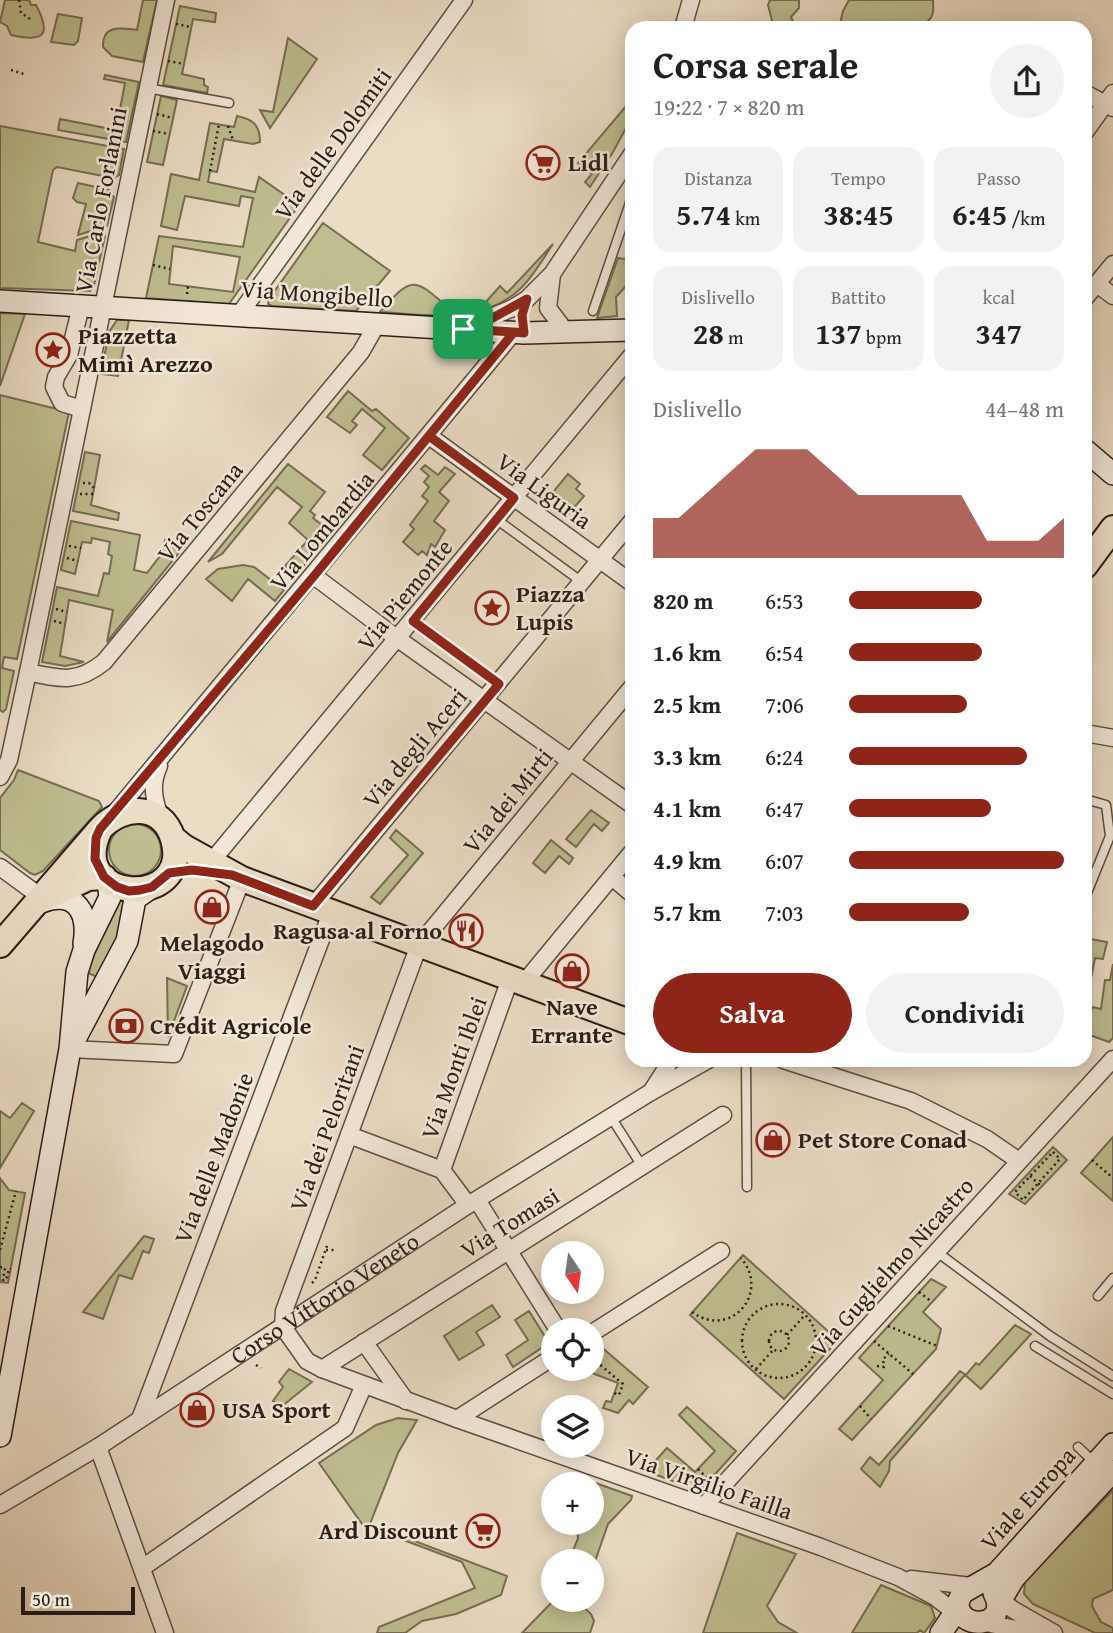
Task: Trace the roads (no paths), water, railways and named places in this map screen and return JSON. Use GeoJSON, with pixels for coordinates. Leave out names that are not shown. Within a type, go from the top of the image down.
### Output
{"type":"FeatureCollection","features":[{"type":"Feature","properties":{"kind":"main road"},"geometry":{"type":"LineString","coordinates":[[1092,556],[1113,528]]}},
{"type":"Feature","properties":{"kind":"main road"},"geometry":{"type":"LineString","coordinates":[[1092,571],[1113,557]]}},
{"type":"Feature","properties":{"kind":"main road"},"geometry":{"type":"LineString","coordinates":[[0,946],[105,824],[119,814],[142,811],[228,872],[625,1020]]}},
{"type":"Feature","properties":{"kind":"main road"},"geometry":{"type":"LineString","coordinates":[[105,824],[94,849],[95,859],[106,879],[117,887],[129,891],[181,870],[228,872]]}},
{"type":"Feature","properties":{"kind":"main road"},"geometry":{"type":"LineString","coordinates":[[160,880],[174,861],[167,830]]}},
{"type":"Feature","properties":{"kind":"main road"},"geometry":{"type":"LineString","coordinates":[[37,902],[89,878],[106,879]]}},
{"type":"Feature","properties":{"kind":"street","name":"Via Carlo Forlanini"},"geometry":{"type":"LineString","coordinates":[[0,778],[9,760],[28,672],[166,0]]}},
{"type":"Feature","properties":{"kind":"street","name":"Via delle Dolomiti"},"geometry":{"type":"LineString","coordinates":[[239,315],[464,0]]}},
{"type":"Feature","properties":{"kind":"street"},"geometry":{"type":"LineString","coordinates":[[685,21],[691,0]]}},
{"type":"Feature","properties":{"kind":"street"},"geometry":{"type":"LineString","coordinates":[[1092,95],[1111,102],[1092,124]]}},
{"type":"Feature","properties":{"kind":"street"},"geometry":{"type":"LineString","coordinates":[[463,329],[489,320],[527,299],[552,274],[625,170]]}},
{"type":"Feature","properties":{"kind":"street"},"geometry":{"type":"LineString","coordinates":[[1092,290],[1113,264]]}},
{"type":"Feature","properties":{"kind":"street"},"geometry":{"type":"LineString","coordinates":[[552,274],[548,308],[566,332]]}},
{"type":"Feature","properties":{"kind":"street"},"geometry":{"type":"LineString","coordinates":[[1097,284],[1113,296]]}},
{"type":"Feature","properties":{"kind":"street"},"geometry":{"type":"LineString","coordinates":[[524,333],[522,315],[527,299]]}},
{"type":"Feature","properties":{"kind":"street","name":"Via Mongibello"},"geometry":{"type":"LineString","coordinates":[[0,301],[524,333],[625,330]]}},
{"type":"Feature","properties":{"kind":"street"},"geometry":{"type":"LineString","coordinates":[[81,306],[69,355],[56,377],[54,387],[62,403],[82,409]]}},
{"type":"Feature","properties":{"kind":"street","name":"Via Lombardia"},"geometry":{"type":"LineString","coordinates":[[105,824],[429,436],[548,308]]}},
{"type":"Feature","properties":{"kind":"street","name":"Via Toscana"},"geometry":{"type":"LineString","coordinates":[[28,672],[75,679],[91,673],[104,662],[361,352],[377,324]]}},
{"type":"Feature","properties":{"kind":"street","name":"Via Piemonte"},"geometry":{"type":"LineString","coordinates":[[70,1049],[174,1054],[228,872],[398,639],[625,363]]}},
{"type":"Feature","properties":{"kind":"street","name":"Via Liguria"},"geometry":{"type":"LineString","coordinates":[[429,436],[625,578]]}},
{"type":"Feature","properties":{"kind":"street"},"geometry":{"type":"LineString","coordinates":[[1092,456],[1113,474]]}},
{"type":"Feature","properties":{"kind":"street","name":"Via degli Aceri"},"geometry":{"type":"LineString","coordinates":[[322,909],[485,701],[625,529]]}},
{"type":"Feature","properties":{"kind":"street"},"geometry":{"type":"LineString","coordinates":[[314,576],[625,800]]}},
{"type":"Feature","properties":{"kind":"street","name":"Via dei Mirti"},"geometry":{"type":"LineString","coordinates":[[419,945],[625,695]]}},
{"type":"Feature","properties":{"kind":"street"},"geometry":{"type":"LineString","coordinates":[[1092,734],[1113,738]]}},
{"type":"Feature","properties":{"kind":"street"},"geometry":{"type":"LineString","coordinates":[[163,757],[153,785],[154,799],[167,830]]}},
{"type":"Feature","properties":{"kind":"street"},"geometry":{"type":"LineString","coordinates":[[517,981],[625,861]]}},
{"type":"Feature","properties":{"kind":"street"},"geometry":{"type":"LineString","coordinates":[[0,867],[37,902],[59,898],[76,905],[86,919],[87,928],[77,972],[70,1049],[0,1436]]}},
{"type":"Feature","properties":{"kind":"street"},"geometry":{"type":"LineString","coordinates":[[612,877],[625,888]]}},
{"type":"Feature","properties":{"kind":"street"},"geometry":{"type":"LineString","coordinates":[[83,950],[110,897],[106,879]]}},
{"type":"Feature","properties":{"kind":"street"},"geometry":{"type":"LineString","coordinates":[[70,1049],[127,942],[135,899],[160,880]]}},
{"type":"Feature","properties":{"kind":"street","name":"Via delle Madonie"},"geometry":{"type":"LineString","coordinates":[[140,1419],[322,909]]}},
{"type":"Feature","properties":{"kind":"street","name":"Via dei Peloritani"},"geometry":{"type":"LineString","coordinates":[[283,1327],[284,1311],[419,945]]}},
{"type":"Feature","properties":{"kind":"street","name":"Via Monti Iblei"},"geometry":{"type":"LineString","coordinates":[[517,981],[442,1170],[473,1203],[509,1251],[551,1318]]}},
{"type":"Feature","properties":{"kind":"street","name":"Via Guglielmo Nicastro"},"geometry":{"type":"LineString","coordinates":[[704,1506],[937,1252],[1026,1171],[1113,1059]]}},
{"type":"Feature","properties":{"kind":"street"},"geometry":{"type":"LineString","coordinates":[[651,1092],[666,1067]]}},
{"type":"Feature","properties":{"kind":"street","name":"Corso Vittorio Veneto"},"geometry":{"type":"LineString","coordinates":[[0,1505],[98,1447],[473,1203],[696,1067]]}},
{"type":"Feature","properties":{"kind":"street"},"geometry":{"type":"LineString","coordinates":[[805,1067],[911,1101],[987,1139],[1026,1171]]}},
{"type":"Feature","properties":{"kind":"street","name":"Via Tomasi"},"geometry":{"type":"LineString","coordinates":[[322,1369],[723,1115]]}},
{"type":"Feature","properties":{"kind":"street"},"geometry":{"type":"LineString","coordinates":[[349,1135],[442,1170]]}},
{"type":"Feature","properties":{"kind":"street"},"geometry":{"type":"LineString","coordinates":[[604,1325],[721,1251]]}},
{"type":"Feature","properties":{"kind":"street","name":"Via Virgilio Failla"},"geometry":{"type":"LineString","coordinates":[[283,1327],[307,1360],[322,1369],[898,1577]]}},
{"type":"Feature","properties":{"kind":"street"},"geometry":{"type":"LineString","coordinates":[[364,1342],[406,1401]]}},
{"type":"Feature","properties":{"kind":"street"},"geometry":{"type":"LineString","coordinates":[[457,1419],[541,1365]]}},
{"type":"Feature","properties":{"kind":"street"},"geometry":{"type":"LineString","coordinates":[[142,1568],[345,1428],[364,1385]]}},
{"type":"Feature","properties":{"kind":"street","name":"Viale Europa"},"geometry":{"type":"LineString","coordinates":[[941,1633],[977,1608],[997,1573],[1104,1467],[1113,1444]]}},
{"type":"Feature","properties":{"kind":"street"},"geometry":{"type":"LineString","coordinates":[[98,1447],[165,1633]]}},
{"type":"Feature","properties":{"kind":"street"},"geometry":{"type":"LineString","coordinates":[[898,1577],[936,1597],[977,1608],[1012,1609],[1054,1633]]}},
{"type":"Feature","properties":{"kind":"street"},"geometry":{"type":"LineString","coordinates":[[898,1577],[1035,1633]]}},
{"type":"Feature","properties":{"kind":"lane"},"geometry":{"type":"LineString","coordinates":[[147,88],[229,103]]}},
{"type":"Feature","properties":{"kind":"lane"},"geometry":{"type":"LineString","coordinates":[[593,311],[625,217]]}},
{"type":"Feature","properties":{"kind":"lane"},"geometry":{"type":"LineString","coordinates":[[496,519],[582,582]]}},
{"type":"Feature","properties":{"kind":"lane"},"geometry":{"type":"LineString","coordinates":[[413,621],[499,684]]}},
{"type":"Feature","properties":{"kind":"lane"},"geometry":{"type":"LineString","coordinates":[[1092,801],[1106,805],[1110,836],[1092,881]]}},
{"type":"Feature","properties":{"kind":"lane"},"geometry":{"type":"LineString","coordinates":[[746,1067],[747,1187]]}},
{"type":"Feature","properties":{"kind":"lane"},"geometry":{"type":"LineString","coordinates":[[611,1117],[642,1167]]}},
{"type":"Feature","properties":{"kind":"lane"},"geometry":{"type":"LineString","coordinates":[[937,1252],[1050,1336],[1113,1376]]}},
{"type":"Feature","properties":{"kind":"lane"},"geometry":{"type":"LineString","coordinates":[[1098,1296],[1113,1278]]}},
{"type":"Feature","properties":{"kind":"lane"},"geometry":{"type":"LineString","coordinates":[[1035,1346],[1113,1394]]}},
{"type":"Feature","properties":{"kind":"lane"},"geometry":{"type":"LineString","coordinates":[[1079,1447],[1104,1467]]}},
{"type":"Feature","properties":{"kind":"place","name":"Lidl"},"geometry":{"type":"Point","coordinates":[543,163]}},
{"type":"Feature","properties":{"kind":"place","name":"Piazzetta Mimì Arezzo"},"geometry":{"type":"Point","coordinates":[53,350]}},
{"type":"Feature","properties":{"kind":"place","name":"Piazza Lupis"},"geometry":{"type":"Point","coordinates":[492,608]}},
{"type":"Feature","properties":{"kind":"place","name":"Melagodo Viaggi"},"geometry":{"type":"Point","coordinates":[212,907]}},
{"type":"Feature","properties":{"kind":"place","name":"Ragusa al Forno"},"geometry":{"type":"Point","coordinates":[466,931]}},
{"type":"Feature","properties":{"kind":"place","name":"Nave Errante"},"geometry":{"type":"Point","coordinates":[572,971]}},
{"type":"Feature","properties":{"kind":"place","name":"Crédit Agricole"},"geometry":{"type":"Point","coordinates":[126,1026]}},
{"type":"Feature","properties":{"kind":"place","name":"Pet Store Conad"},"geometry":{"type":"Point","coordinates":[773,1140]}},
{"type":"Feature","properties":{"kind":"place","name":"USA Sport"},"geometry":{"type":"Point","coordinates":[197,1410]}},
{"type":"Feature","properties":{"kind":"place","name":"Ard Discount"},"geometry":{"type":"Point","coordinates":[483,1531]}}]}
